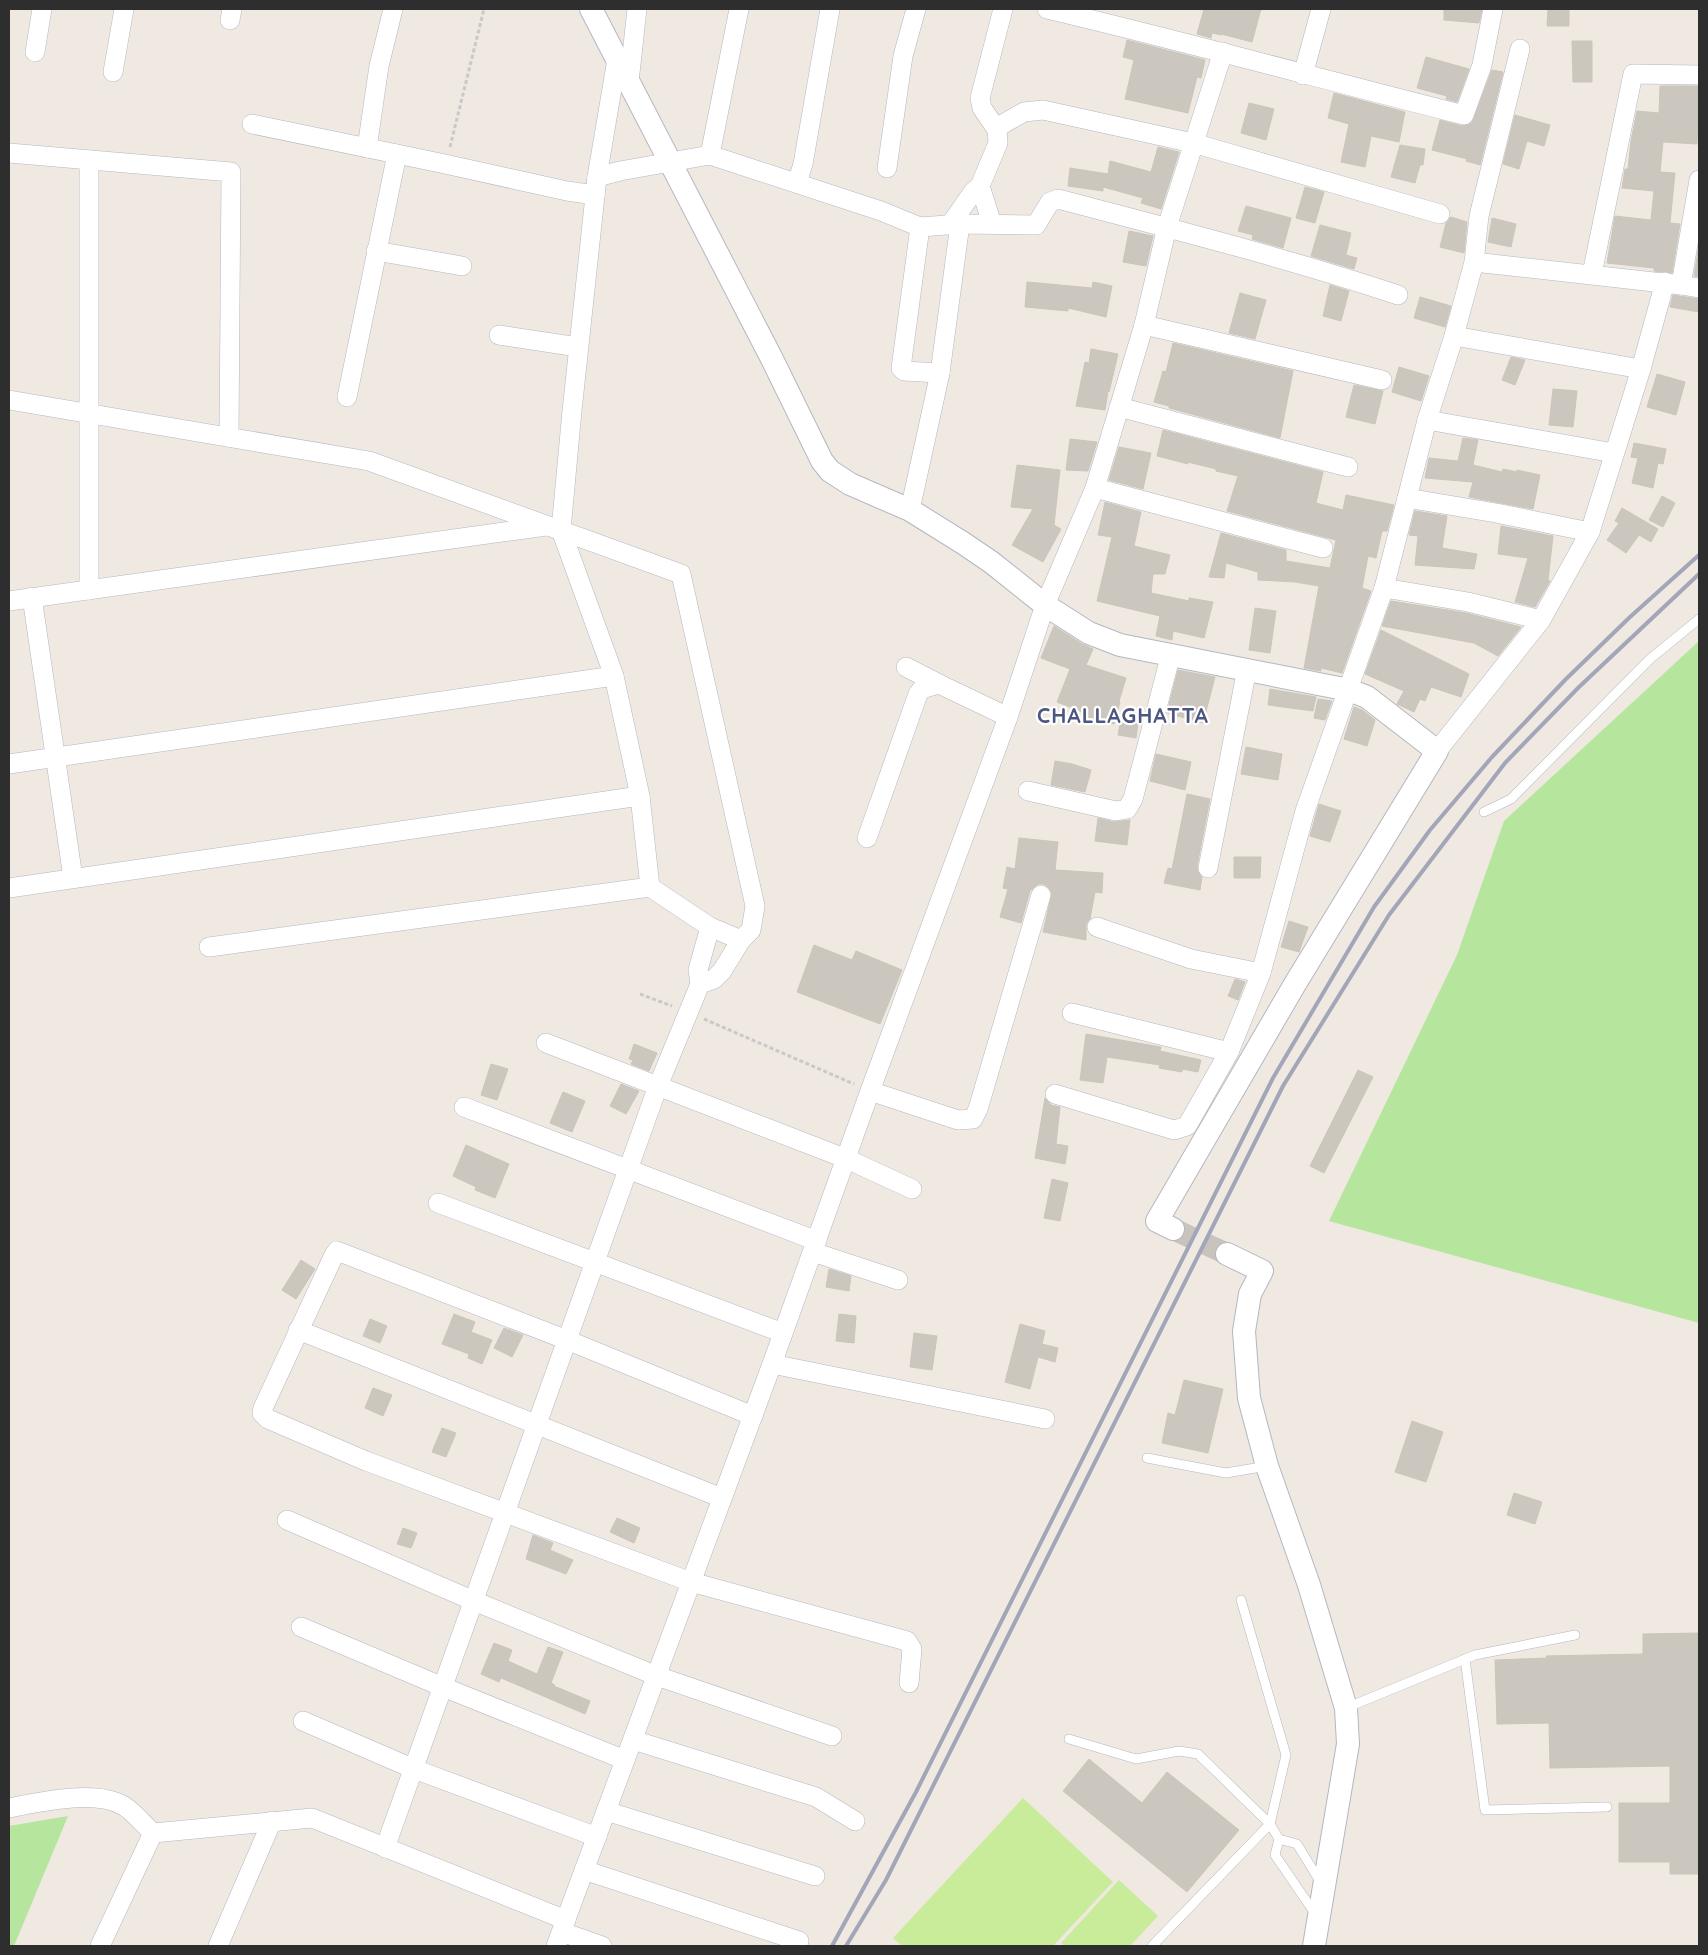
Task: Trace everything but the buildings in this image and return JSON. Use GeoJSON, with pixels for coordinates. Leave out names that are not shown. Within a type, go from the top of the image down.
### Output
{"type":"FeatureCollection","features":[{"type":"Feature","properties":{"kind":"street"},"geometry":{"type":"LineString","coordinates":[[35,52],[42,9]]}},
{"type":"Feature","properties":{"kind":"street"},"geometry":{"type":"LineString","coordinates":[[114,72],[124,9]]}},
{"type":"Feature","properties":{"kind":"street"},"geometry":{"type":"LineString","coordinates":[[367,148],[379,66],[393,9]]}},
{"type":"Feature","properties":{"kind":"street"},"geometry":{"type":"LineString","coordinates":[[591,9],[772,359],[822,461],[830,471],[850,484],[910,510],[978,553],[1045,605],[1089,633],[1120,645],[1349,690],[1367,697],[1437,751]]}},
{"type":"Feature","properties":{"kind":"street"},"geometry":{"type":"LineString","coordinates":[[630,82],[636,9]]}},
{"type":"Feature","properties":{"kind":"street"},"geometry":{"type":"LineString","coordinates":[[710,155],[739,9]]}},
{"type":"Feature","properties":{"kind":"street"},"geometry":{"type":"LineString","coordinates":[[798,183],[830,9]]}},
{"type":"Feature","properties":{"kind":"street"},"geometry":{"type":"LineString","coordinates":[[887,168],[903,56],[916,9]]}},
{"type":"Feature","properties":{"kind":"street"},"geometry":{"type":"LineString","coordinates":[[910,510],[940,373],[955,224],[973,192],[980,186],[998,143],[996,128],[982,108],[980,98],[1003,9]]}},
{"type":"Feature","properties":{"kind":"street"},"geometry":{"type":"LineString","coordinates":[[1047,9],[1223,52],[1304,75],[1464,115],[1482,65],[1493,9]]}},
{"type":"Feature","properties":{"kind":"street"},"geometry":{"type":"LineString","coordinates":[[1304,75],[1321,9]]}},
{"type":"Feature","properties":{"kind":"street"},"geometry":{"type":"LineString","coordinates":[[1055,1094],[1174,1130],[1187,1126],[1229,1052],[1261,973],[1305,811],[1384,588],[1427,420],[1454,336],[1474,262],[1479,216],[1520,49]]}},
{"type":"Feature","properties":{"kind":"street"},"geometry":{"type":"LineString","coordinates":[[561,1933],[847,1159],[870,1091],[1008,717],[1045,605],[1095,488],[1144,325],[1167,228],[1223,52]]}},
{"type":"Feature","properties":{"kind":"street"},"geometry":{"type":"LineString","coordinates":[[617,59],[596,186],[555,528],[614,676],[640,796],[650,887]]}},
{"type":"Feature","properties":{"kind":"street"},"geometry":{"type":"LineString","coordinates":[[1592,274],[1633,74],[1699,75]]}},
{"type":"Feature","properties":{"kind":"street"},"geometry":{"type":"LineString","coordinates":[[996,128],[1024,112],[1043,110],[1193,143],[1440,214]]}},
{"type":"Feature","properties":{"kind":"street"},"geometry":{"type":"LineString","coordinates":[[252,124],[567,191],[596,186],[670,162],[710,155],[881,210],[920,227],[955,224],[1036,225],[1050,202],[1058,199],[1356,280],[1398,295]]}},
{"type":"Feature","properties":{"kind":"street"},"geometry":{"type":"LineString","coordinates":[[9,153],[231,172],[229,437]]}},
{"type":"Feature","properties":{"kind":"street"},"geometry":{"type":"LineString","coordinates":[[347,397],[397,154]]}},
{"type":"Feature","properties":{"kind":"street"},"geometry":{"type":"LineString","coordinates":[[89,160],[89,590]]}},
{"type":"Feature","properties":{"kind":"street"},"geometry":{"type":"LineString","coordinates":[[1173,1229],[1157,1221],[1295,984],[1437,751],[1541,620],[1590,532],[1641,369],[1682,285],[1699,180]]}},
{"type":"Feature","properties":{"kind":"street"},"geometry":{"type":"LineString","coordinates":[[980,186],[992,224]]}},
{"type":"Feature","properties":{"kind":"street"},"geometry":{"type":"LineString","coordinates":[[920,227],[901,368],[904,371],[940,373]]}},
{"type":"Feature","properties":{"kind":"street"},"geometry":{"type":"LineString","coordinates":[[376,251],[462,266]]}},
{"type":"Feature","properties":{"kind":"street"},"geometry":{"type":"LineString","coordinates":[[1474,262],[1682,285]]}},
{"type":"Feature","properties":{"kind":"street"},"geometry":{"type":"LineString","coordinates":[[1144,325],[1382,380]]}},
{"type":"Feature","properties":{"kind":"street"},"geometry":{"type":"LineString","coordinates":[[499,335],[578,346]]}},
{"type":"Feature","properties":{"kind":"street"},"geometry":{"type":"LineString","coordinates":[[1454,336],[1641,369]]}},
{"type":"Feature","properties":{"kind":"street"},"geometry":{"type":"LineString","coordinates":[[9,400],[369,461],[681,574],[755,906],[751,930],[741,940],[722,971],[714,979],[700,984]]}},
{"type":"Feature","properties":{"kind":"street"},"geometry":{"type":"LineString","coordinates":[[1119,407],[1348,467]]}},
{"type":"Feature","properties":{"kind":"street"},"geometry":{"type":"LineString","coordinates":[[1427,420],[1614,453]]}},
{"type":"Feature","properties":{"kind":"street"},"geometry":{"type":"LineString","coordinates":[[1095,488],[1322,548]]}},
{"type":"Feature","properties":{"kind":"street"},"geometry":{"type":"LineString","coordinates":[[1407,498],[1496,512],[1590,532]]}},
{"type":"Feature","properties":{"kind":"street"},"geometry":{"type":"LineString","coordinates":[[9,601],[555,528]]}},
{"type":"Feature","properties":{"kind":"street"},"geometry":{"type":"LineString","coordinates":[[1384,588],[1468,602],[1541,620]]}},
{"type":"Feature","properties":{"kind":"street"},"geometry":{"type":"LineString","coordinates":[[32,597],[73,878]]}},
{"type":"Feature","properties":{"kind":"street"},"geometry":{"type":"LineString","coordinates":[[1028,791],[1116,811],[1127,809],[1133,799],[1171,654]]}},
{"type":"Feature","properties":{"kind":"street"},"geometry":{"type":"LineString","coordinates":[[906,667],[1008,717]]}},
{"type":"Feature","properties":{"kind":"street"},"geometry":{"type":"LineString","coordinates":[[1208,868],[1247,669]]}},
{"type":"Feature","properties":{"kind":"street"},"geometry":{"type":"LineString","coordinates":[[9,764],[614,676]]}},
{"type":"Feature","properties":{"kind":"street"},"geometry":{"type":"LineString","coordinates":[[867,838],[918,694],[922,689],[939,684]]}},
{"type":"Feature","properties":{"kind":"street"},"geometry":{"type":"LineString","coordinates":[[9,888],[640,796]]}},
{"type":"Feature","properties":{"kind":"street"},"geometry":{"type":"LineString","coordinates":[[209,947],[650,887],[710,927],[741,940]]}},
{"type":"Feature","properties":{"kind":"street"},"geometry":{"type":"LineString","coordinates":[[870,1091],[958,1120],[973,1119],[978,1109],[1041,895]]}},
{"type":"Feature","properties":{"kind":"street"},"geometry":{"type":"LineString","coordinates":[[1097,926],[1191,959],[1261,973]]}},
{"type":"Feature","properties":{"kind":"street"},"geometry":{"type":"LineString","coordinates":[[385,1848],[658,1086],[700,984],[698,970],[710,927]]}},
{"type":"Feature","properties":{"kind":"street"},"geometry":{"type":"LineString","coordinates":[[1072,1013],[1229,1052]]}},
{"type":"Feature","properties":{"kind":"street"},"geometry":{"type":"LineString","coordinates":[[546,1043],[847,1159],[912,1189]]}},
{"type":"Feature","properties":{"kind":"street"},"geometry":{"type":"LineString","coordinates":[[464,1107],[628,1169],[898,1280]]}},
{"type":"Feature","properties":{"kind":"street"},"geometry":{"type":"LineString","coordinates":[[438,1203],[783,1333]]}},
{"type":"Feature","properties":{"kind":"street"},"geometry":{"type":"LineString","coordinates":[[753,1416],[567,1340],[337,1251],[298,1330],[262,1413],[268,1420],[366,1461],[691,1582],[907,1641],[912,1649],[909,1683]]}},
{"type":"Feature","properties":{"kind":"street"},"geometry":{"type":"LineString","coordinates":[[1227,1254],[1262,1271],[1250,1294],[1244,1331],[1249,1398],[1266,1466],[1309,1585],[1346,1708],[1348,1744],[1314,1946]]}},
{"type":"Feature","properties":{"kind":"street"},"geometry":{"type":"LineString","coordinates":[[298,1330],[536,1426],[722,1498]]}},
{"type":"Feature","properties":{"kind":"street"},"geometry":{"type":"LineString","coordinates":[[772,1364],[1045,1418]]}},
{"type":"Feature","properties":{"kind":"street"},"geometry":{"type":"LineString","coordinates":[[287,1520],[474,1601],[657,1676],[832,1736]]}},
{"type":"Feature","properties":{"kind":"street"},"geometry":{"type":"LineString","coordinates":[[301,1627],[443,1687],[625,1760]]}},
{"type":"Feature","properties":{"kind":"street"},"geometry":{"type":"LineString","coordinates":[[303,1722],[414,1769],[597,1836]]}},
{"type":"Feature","properties":{"kind":"street"},"geometry":{"type":"LineString","coordinates":[[633,1740],[816,1797],[855,1820]]}},
{"type":"Feature","properties":{"kind":"street"},"geometry":{"type":"LineString","coordinates":[[9,1808],[49,1800],[93,1797],[124,1806],[154,1833],[312,1818],[385,1848],[561,1933],[602,1946]]}},
{"type":"Feature","properties":{"kind":"street"},"geometry":{"type":"LineString","coordinates":[[606,1811],[815,1876]]}},
{"type":"Feature","properties":{"kind":"street"},"geometry":{"type":"LineString","coordinates":[[218,1946],[272,1822]]}},
{"type":"Feature","properties":{"kind":"street"},"geometry":{"type":"LineString","coordinates":[[100,1946],[154,1833]]}},
{"type":"Feature","properties":{"kind":"street"},"geometry":{"type":"LineString","coordinates":[[584,1870],[799,1941]]}},
{"type":"Feature","properties":{"kind":"lane"},"geometry":{"type":"LineString","coordinates":[[1484,812],[1511,799],[1650,659],[1699,619]]}},
{"type":"Feature","properties":{"kind":"lane"},"geometry":{"type":"LineString","coordinates":[[1147,1458],[1226,1473],[1266,1466]]}},
{"type":"Feature","properties":{"kind":"lane"},"geometry":{"type":"LineString","coordinates":[[1152,1946],[1270,1824],[1286,1754],[1241,1600]]}},
{"type":"Feature","properties":{"kind":"lane"},"geometry":{"type":"LineString","coordinates":[[1346,1708],[1465,1660],[1475,1654],[1575,1635]]}},
{"type":"Feature","properties":{"kind":"lane"},"geometry":{"type":"LineString","coordinates":[[1465,1660],[1485,1810],[1607,1807]]}},
{"type":"Feature","properties":{"kind":"lane"},"geometry":{"type":"LineString","coordinates":[[1069,1739],[1136,1759],[1179,1751],[1198,1754],[1270,1824],[1279,1839],[1297,1844],[1324,1888]]}},
{"type":"Feature","properties":{"kind":"lane"},"geometry":{"type":"LineString","coordinates":[[1279,1839],[1275,1855],[1319,1918]]}},
{"type":"Feature","properties":{"kind":"path"},"geometry":{"type":"LineString","coordinates":[[446,164],[484,9]]}},
{"type":"Feature","properties":{"kind":"path"},"geometry":{"type":"LineString","coordinates":[[640,994],[689,1013],[870,1091]]}},
{"type":"Feature","properties":{"kind":"green space"},"geometry":{"type":"Polygon","coordinates":[[[1699,641],[1699,1323],[1329,1221],[1457,955],[1504,821],[1699,641]]]}},
{"type":"Feature","properties":{"kind":"green space"},"geometry":{"type":"Polygon","coordinates":[[[1023,1798],[1113,1882],[1053,1946],[902,1946],[893,1938],[1023,1798]]]}},
{"type":"Feature","properties":{"kind":"green space"},"geometry":{"type":"Polygon","coordinates":[[[68,1816],[14,1946],[9,1946],[9,1826],[68,1816]]]}},
{"type":"Feature","properties":{"kind":"green space"},"geometry":{"type":"Polygon","coordinates":[[[1119,1880],[1158,1916],[1130,1946],[1065,1946],[1061,1943],[1119,1880]]]}},
{"type":"Feature","properties":{"kind":"tunnel"},"geometry":{"type":"LineString","coordinates":[[1173,1229],[1227,1254]]}},
{"type":"Feature","properties":{"kind":"railway"},"geometry":{"type":"LineString","coordinates":[[832,1946],[916,1792],[1273,1078],[1374,907],[1430,830],[1492,757],[1566,679],[1630,617],[1699,555]]}},
{"type":"Feature","properties":{"kind":"railway"},"geometry":{"type":"LineString","coordinates":[[846,1946],[886,1880],[1283,1086],[1389,915],[1505,763],[1578,688],[1699,574]]}},
{"type":"Feature","properties":{"kind":"district","name":"CHALLAGHATTA"},"geometry":{"type":"Point","coordinates":[1123,715]}}]}
